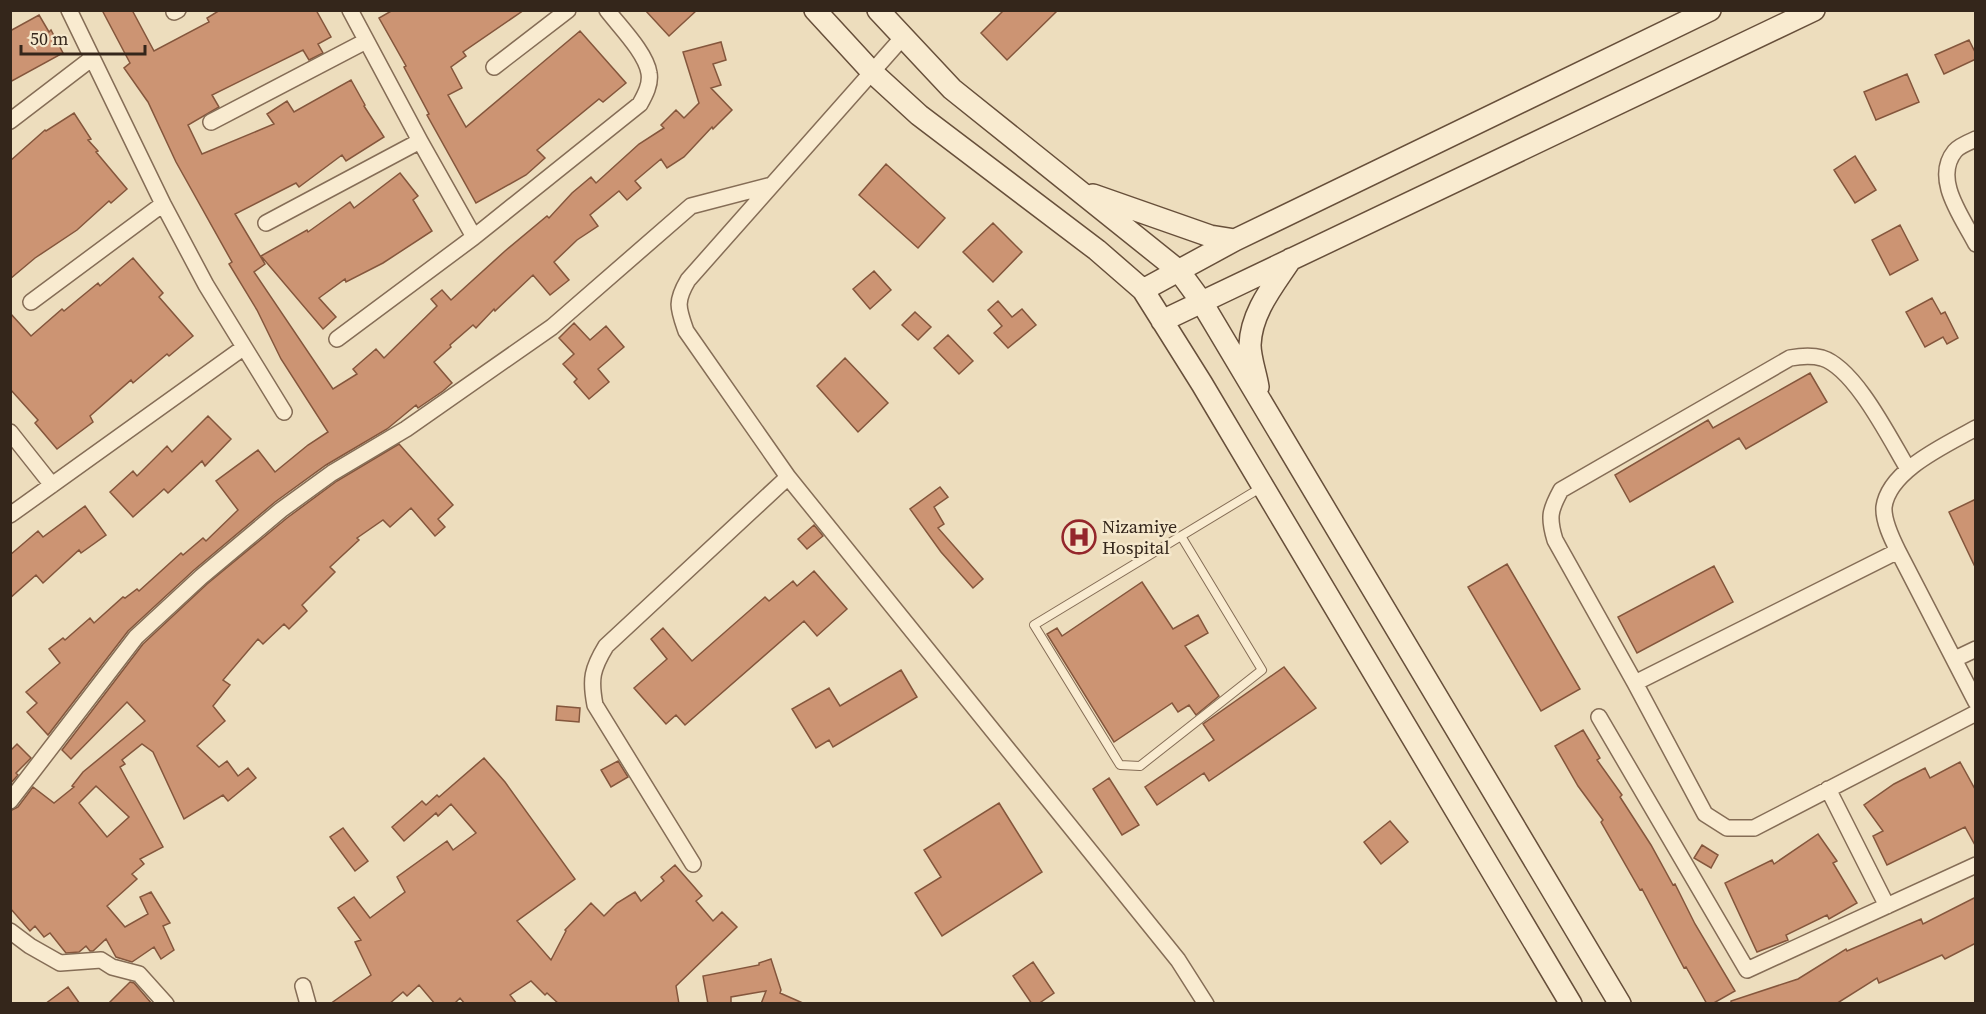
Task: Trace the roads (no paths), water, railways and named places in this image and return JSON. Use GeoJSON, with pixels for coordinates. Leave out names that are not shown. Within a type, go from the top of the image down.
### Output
{"type":"FeatureCollection","features":[{"type":"Feature","properties":{"kind":"street"},"geometry":{"type":"LineString","coordinates":[[69,10],[163,204],[206,285],[284,412]]}},
{"type":"Feature","properties":{"kind":"street"},"geometry":{"type":"LineString","coordinates":[[350,10],[474,237]]}},
{"type":"Feature","properties":{"kind":"street"},"geometry":{"type":"LineString","coordinates":[[494,67],[568,10]]}},
{"type":"Feature","properties":{"kind":"street"},"geometry":{"type":"LineString","coordinates":[[337,339],[474,237],[640,104],[647,91],[650,74],[645,60],[607,10]]}},
{"type":"Feature","properties":{"kind":"street"},"geometry":{"type":"LineString","coordinates":[[815,10],[872,72],[919,115],[1097,250],[1143,290],[1571,1004]]}},
{"type":"Feature","properties":{"kind":"street"},"geometry":{"type":"LineString","coordinates":[[878,10],[952,89],[1179,271],[1201,302],[1620,1004]]}},
{"type":"Feature","properties":{"kind":"street"},"geometry":{"type":"LineString","coordinates":[[1143,290],[1235,240],[1710,10]]}},
{"type":"Feature","properties":{"kind":"street"},"geometry":{"type":"LineString","coordinates":[[1162,321],[1814,10]]}},
{"type":"Feature","properties":{"kind":"street"},"geometry":{"type":"LineString","coordinates":[[903,37],[688,280],[679,295],[678,308],[686,331],[788,477],[1178,960],[1206,1004]]}},
{"type":"Feature","properties":{"kind":"street"},"geometry":{"type":"LineString","coordinates":[[211,122],[366,41]]}},
{"type":"Feature","properties":{"kind":"street"},"geometry":{"type":"LineString","coordinates":[[10,121],[92,59]]}},
{"type":"Feature","properties":{"kind":"street"},"geometry":{"type":"LineString","coordinates":[[1976,139],[1956,150],[1946,175],[1948,189],[1976,244]]}},
{"type":"Feature","properties":{"kind":"street"},"geometry":{"type":"LineString","coordinates":[[266,223],[420,141]]}},
{"type":"Feature","properties":{"kind":"street"},"geometry":{"type":"LineString","coordinates":[[10,801],[136,638],[201,577],[281,510],[332,472],[406,429],[552,327],[691,206],[772,185]]}},
{"type":"Feature","properties":{"kind":"street"},"geometry":{"type":"LineString","coordinates":[[1079,190],[1210,236],[1235,240]]}},
{"type":"Feature","properties":{"kind":"street"},"geometry":{"type":"LineString","coordinates":[[31,302],[163,204]]}},
{"type":"Feature","properties":{"kind":"street"},"geometry":{"type":"LineString","coordinates":[[1261,402],[1250,346],[1253,327],[1261,306],[1291,259]]}},
{"type":"Feature","properties":{"kind":"street"},"geometry":{"type":"LineString","coordinates":[[10,515],[243,348]]}},
{"type":"Feature","properties":{"kind":"street"},"geometry":{"type":"LineString","coordinates":[[1908,468],[1852,381],[1838,366],[1823,358],[1805,356],[1790,358],[1561,490],[1551,507],[1550,522],[1555,540],[1705,814],[1726,828],[1754,828],[1976,713]]}},
{"type":"Feature","properties":{"kind":"street"},"geometry":{"type":"LineString","coordinates":[[1976,428],[1908,468],[1890,490],[1884,508],[1889,530],[1898,551],[1976,702]]}},
{"type":"Feature","properties":{"kind":"street"},"geometry":{"type":"LineString","coordinates":[[10,432],[52,485]]}},
{"type":"Feature","properties":{"kind":"street"},"geometry":{"type":"LineString","coordinates":[[693,864],[595,705],[591,682],[596,663],[606,646],[788,477]]}},
{"type":"Feature","properties":{"kind":"street"},"geometry":{"type":"LineString","coordinates":[[1635,683],[1898,551]]}},
{"type":"Feature","properties":{"kind":"street"},"geometry":{"type":"LineString","coordinates":[[1955,658],[1976,649]]}},
{"type":"Feature","properties":{"kind":"street"},"geometry":{"type":"LineString","coordinates":[[1599,717],[1747,970],[1976,865]]}},
{"type":"Feature","properties":{"kind":"street"},"geometry":{"type":"LineString","coordinates":[[1828,789],[1887,906]]}},
{"type":"Feature","properties":{"kind":"street"},"geometry":{"type":"LineString","coordinates":[[10,931],[30,946],[60,963],[101,960],[112,967],[139,974],[166,1004]]}},
{"type":"Feature","properties":{"kind":"street"},"geometry":{"type":"LineString","coordinates":[[303,986],[308,1004]]}},
{"type":"Feature","properties":{"kind":"lane"},"geometry":{"type":"LineString","coordinates":[[1181,536],[1262,670],[1140,766],[1120,765],[1034,625],[1181,536],[1263,487]]}},
{"type":"Feature","properties":{"kind":"place","name":"Nizamiye Hospital"},"geometry":{"type":"Point","coordinates":[1079,537]}}]}
